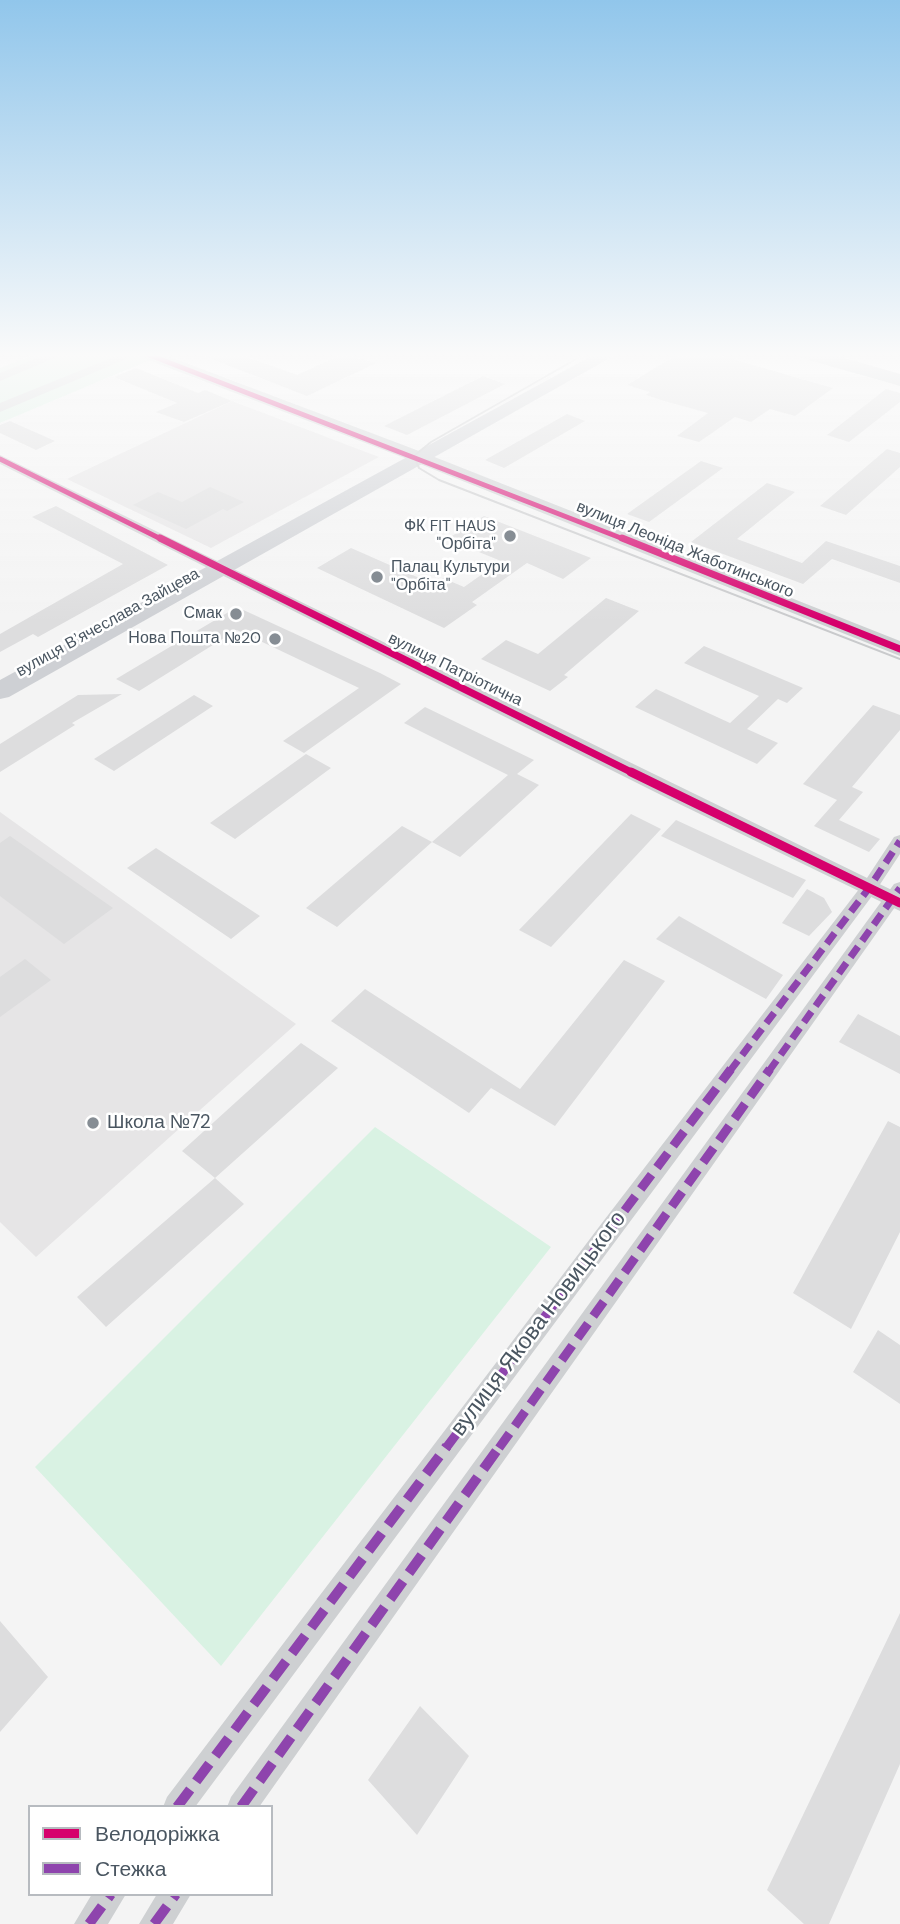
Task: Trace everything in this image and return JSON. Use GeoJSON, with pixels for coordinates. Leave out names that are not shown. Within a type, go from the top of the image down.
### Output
{"type":"FeatureCollection","features":[{"type":"Feature","properties":{"kind":"main road","name":"вулиця Вʼячеслава Зайцева"},"geometry":{"type":"LineString","coordinates":[[414,456],[434,444]]}},
{"type":"Feature","properties":{"kind":"main road","name":"вулиця Вʼячеслава Зайцева"},"geometry":{"type":"LineString","coordinates":[[0,691],[437,444]]}},
{"type":"Feature","properties":{"kind":"main road","name":"вулиця Вʼячеслава Зайцева"},"geometry":{"type":"LineString","coordinates":[[0,684],[218,566]]}},
{"type":"Feature","properties":{"kind":"street","name":"вулиця Леоніда Жаботинського"},"geometry":{"type":"LineString","coordinates":[[382,444],[900,649]]}},
{"type":"Feature","properties":{"kind":"street","name":"вулиця Патріотична"},"geometry":{"type":"LineString","coordinates":[[0,459],[335,627],[869,888],[897,897]]}},
{"type":"Feature","properties":{"kind":"street","name":"вулиця Якова Новицького"},"geometry":{"type":"LineString","coordinates":[[178,1805],[603,1237],[869,888],[900,841]]}},
{"type":"Feature","properties":{"kind":"street","name":"вулиця Якова Новицького"},"geometry":{"type":"LineString","coordinates":[[242,1805],[897,897]]}},
{"type":"Feature","properties":{"kind":"street"},"geometry":{"type":"LineString","coordinates":[[89,1924],[110,1896]]}},
{"type":"Feature","properties":{"kind":"street"},"geometry":{"type":"LineString","coordinates":[[154,1924],[175,1896]]}},
{"type":"Feature","properties":{"kind":"shaded area"},"geometry":{"type":"Polygon","coordinates":[[[141,444],[344,444],[379,457],[211,548],[67,479],[141,444]]]}},
{"type":"Feature","properties":{"kind":"shaded area","name":"Школа №72"},"geometry":{"type":"Polygon","coordinates":[[[0,812],[296,1024],[36,1257],[0,1222],[0,812]]]}},
{"type":"Feature","properties":{"kind":"green space"},"geometry":{"type":"Polygon","coordinates":[[[375,1127],[551,1247],[221,1666],[35,1467],[375,1127]]]}},
{"type":"Feature","properties":{"kind":"building"},"geometry":{"type":"Polygon","coordinates":[[[23,444],[49,444],[36,450],[23,444]]]}},
{"type":"Feature","properties":{"kind":"building"},"geometry":{"type":"Polygon","coordinates":[[[514,444],[546,444],[504,468],[485,460],[514,444]]]}},
{"type":"Feature","properties":{"kind":"building"},"geometry":{"type":"Polygon","coordinates":[[[887,449],[900,453],[900,467],[846,515],[820,506],[887,449]]]}},
{"type":"Feature","properties":{"kind":"building"},"geometry":{"type":"Polygon","coordinates":[[[701,461],[723,468],[649,522],[627,514],[701,461]]]}},
{"type":"Feature","properties":{"kind":"building"},"geometry":{"type":"Polygon","coordinates":[[[767,483],[795,492],[737,539],[802,563],[826,541],[900,566],[900,583],[832,559],[803,584],[691,542],[767,483]]]}},
{"type":"Feature","properties":{"kind":"building"},"geometry":{"type":"Polygon","coordinates":[[[210,487],[244,502],[227,511],[223,509],[186,529],[133,505],[158,492],[182,502],[210,487]]]}},
{"type":"Feature","properties":{"kind":"building"},"geometry":{"type":"Polygon","coordinates":[[[56,506],[168,565],[38,637],[33,634],[0,652],[0,634],[123,564],[32,517],[56,506]]]}},
{"type":"Feature","properties":{"kind":"building"},"geometry":{"type":"Polygon","coordinates":[[[484,516],[591,558],[563,579],[527,563],[472,602],[477,605],[444,628],[317,568],[351,548],[433,584],[443,578],[464,587],[501,561],[447,539],[484,516]]]}},
{"type":"Feature","properties":{"kind":"building"},"geometry":{"type":"Polygon","coordinates":[[[606,598],[639,611],[564,675],[568,677],[550,691],[481,659],[506,640],[538,654],[606,598]]]}},
{"type":"Feature","properties":{"kind":"building"},"geometry":{"type":"Polygon","coordinates":[[[237,607],[401,684],[304,753],[283,741],[359,688],[237,630],[139,691],[116,679],[237,607]]]}},
{"type":"Feature","properties":{"kind":"building"},"geometry":{"type":"Polygon","coordinates":[[[704,646],[803,688],[787,703],[778,699],[747,729],[778,743],[757,764],[635,707],[656,689],[730,723],[759,696],[684,663],[704,646]]]}},
{"type":"Feature","properties":{"kind":"building"},"geometry":{"type":"Polygon","coordinates":[[[122,694],[72,723],[75,725],[0,772],[0,744],[78,695],[122,694]]]}},
{"type":"Feature","properties":{"kind":"building"},"geometry":{"type":"Polygon","coordinates":[[[194,695],[213,706],[114,771],[94,759],[194,695]]]}},
{"type":"Feature","properties":{"kind":"building"},"geometry":{"type":"Polygon","coordinates":[[[873,705],[900,715],[900,730],[852,787],[863,792],[839,820],[880,839],[869,852],[814,826],[837,800],[803,784],[873,705]]]}},
{"type":"Feature","properties":{"kind":"building"},"geometry":{"type":"Polygon","coordinates":[[[425,707],[534,760],[517,774],[539,785],[460,857],[432,842],[508,775],[404,723],[425,707]]]}},
{"type":"Feature","properties":{"kind":"building"},"geometry":{"type":"Polygon","coordinates":[[[306,754],[331,768],[235,839],[210,823],[306,754]]]}},
{"type":"Feature","properties":{"kind":"building"},"geometry":{"type":"Polygon","coordinates":[[[631,814],[661,829],[551,947],[519,930],[631,814]]]}},
{"type":"Feature","properties":{"kind":"building"},"geometry":{"type":"Polygon","coordinates":[[[676,820],[806,880],[793,898],[661,836],[676,820]]]}},
{"type":"Feature","properties":{"kind":"building"},"geometry":{"type":"Polygon","coordinates":[[[402,826],[432,842],[337,927],[306,908],[402,826]]]}},
{"type":"Feature","properties":{"kind":"building"},"geometry":{"type":"Polygon","coordinates":[[[10,836],[113,908],[64,944],[0,896],[0,843],[10,836]]]}},
{"type":"Feature","properties":{"kind":"building"},"geometry":{"type":"Polygon","coordinates":[[[156,848],[260,916],[231,939],[127,868],[156,848]]]}},
{"type":"Feature","properties":{"kind":"building"},"geometry":{"type":"Polygon","coordinates":[[[807,889],[824,898],[832,912],[809,936],[782,923],[807,889]]]}},
{"type":"Feature","properties":{"kind":"building"},"geometry":{"type":"Polygon","coordinates":[[[679,916],[783,975],[766,999],[656,939],[679,916]]]}},
{"type":"Feature","properties":{"kind":"building"},"geometry":{"type":"Polygon","coordinates":[[[25,959],[51,980],[0,1017],[0,977],[25,959]]]}},
{"type":"Feature","properties":{"kind":"building"},"geometry":{"type":"Polygon","coordinates":[[[624,960],[665,981],[555,1126],[491,1088],[469,1113],[331,1021],[365,989],[520,1089],[624,960]]]}},
{"type":"Feature","properties":{"kind":"building"},"geometry":{"type":"Polygon","coordinates":[[[858,1014],[900,1036],[900,1074],[839,1042],[858,1014]]]}},
{"type":"Feature","properties":{"kind":"building"},"geometry":{"type":"Polygon","coordinates":[[[301,1043],[338,1068],[215,1178],[182,1151],[301,1043]]]}},
{"type":"Feature","properties":{"kind":"building"},"geometry":{"type":"Polygon","coordinates":[[[888,1121],[900,1127],[900,1232],[851,1329],[793,1293],[888,1121]]]}},
{"type":"Feature","properties":{"kind":"building"},"geometry":{"type":"Polygon","coordinates":[[[215,1178],[244,1204],[106,1327],[77,1297],[215,1178]]]}},
{"type":"Feature","properties":{"kind":"building"},"geometry":{"type":"Polygon","coordinates":[[[878,1330],[900,1345],[900,1404],[853,1372],[878,1330]]]}},
{"type":"Feature","properties":{"kind":"building"},"geometry":{"type":"Polygon","coordinates":[[[900,1613],[900,1764],[829,1924],[804,1924],[767,1890],[900,1613]]]}},
{"type":"Feature","properties":{"kind":"building"},"geometry":{"type":"Polygon","coordinates":[[[0,1621],[48,1677],[0,1732],[0,1621]]]}},
{"type":"Feature","properties":{"kind":"building"},"geometry":{"type":"Polygon","coordinates":[[[420,1706],[469,1756],[417,1835],[368,1780],[420,1706]]]}},
{"type":"Feature","properties":{"kind":"tram line"},"geometry":{"type":"LineString","coordinates":[[429,444],[414,456],[419,468],[439,480],[900,659]]}},
{"type":"Feature","properties":{"kind":"marked path"},"geometry":{"type":"LineString","coordinates":[[178,1805],[869,888],[900,841]]}},
{"type":"Feature","properties":{"kind":"marked path"},"geometry":{"type":"LineString","coordinates":[[242,1805],[900,888]]}},
{"type":"Feature","properties":{"kind":"marked path"},"geometry":{"type":"LineString","coordinates":[[89,1924],[110,1896]]}},
{"type":"Feature","properties":{"kind":"marked path"},"geometry":{"type":"LineString","coordinates":[[154,1924],[175,1896]]}},
{"type":"Feature","properties":{"kind":"cycle path"},"geometry":{"type":"LineString","coordinates":[[384,444],[900,649]]}},
{"type":"Feature","properties":{"kind":"cycle path"},"geometry":{"type":"LineString","coordinates":[[0,459],[674,794],[900,903]]}},
{"type":"Feature","properties":{"kind":"place","name":"ФК FIT HAUS \"Орбіта\""},"geometry":{"type":"Point","coordinates":[510,536]}},
{"type":"Feature","properties":{"kind":"place","name":"Палац Культури \"Орбіта\""},"geometry":{"type":"Point","coordinates":[377,577]}},
{"type":"Feature","properties":{"kind":"place","name":"Смак"},"geometry":{"type":"Point","coordinates":[236,614]}},
{"type":"Feature","properties":{"kind":"place","name":"Нова Пошта №20"},"geometry":{"type":"Point","coordinates":[275,639]}},
{"type":"Feature","properties":{"kind":"place","name":"Школа №72"},"geometry":{"type":"Point","coordinates":[93,1123]}}]}
